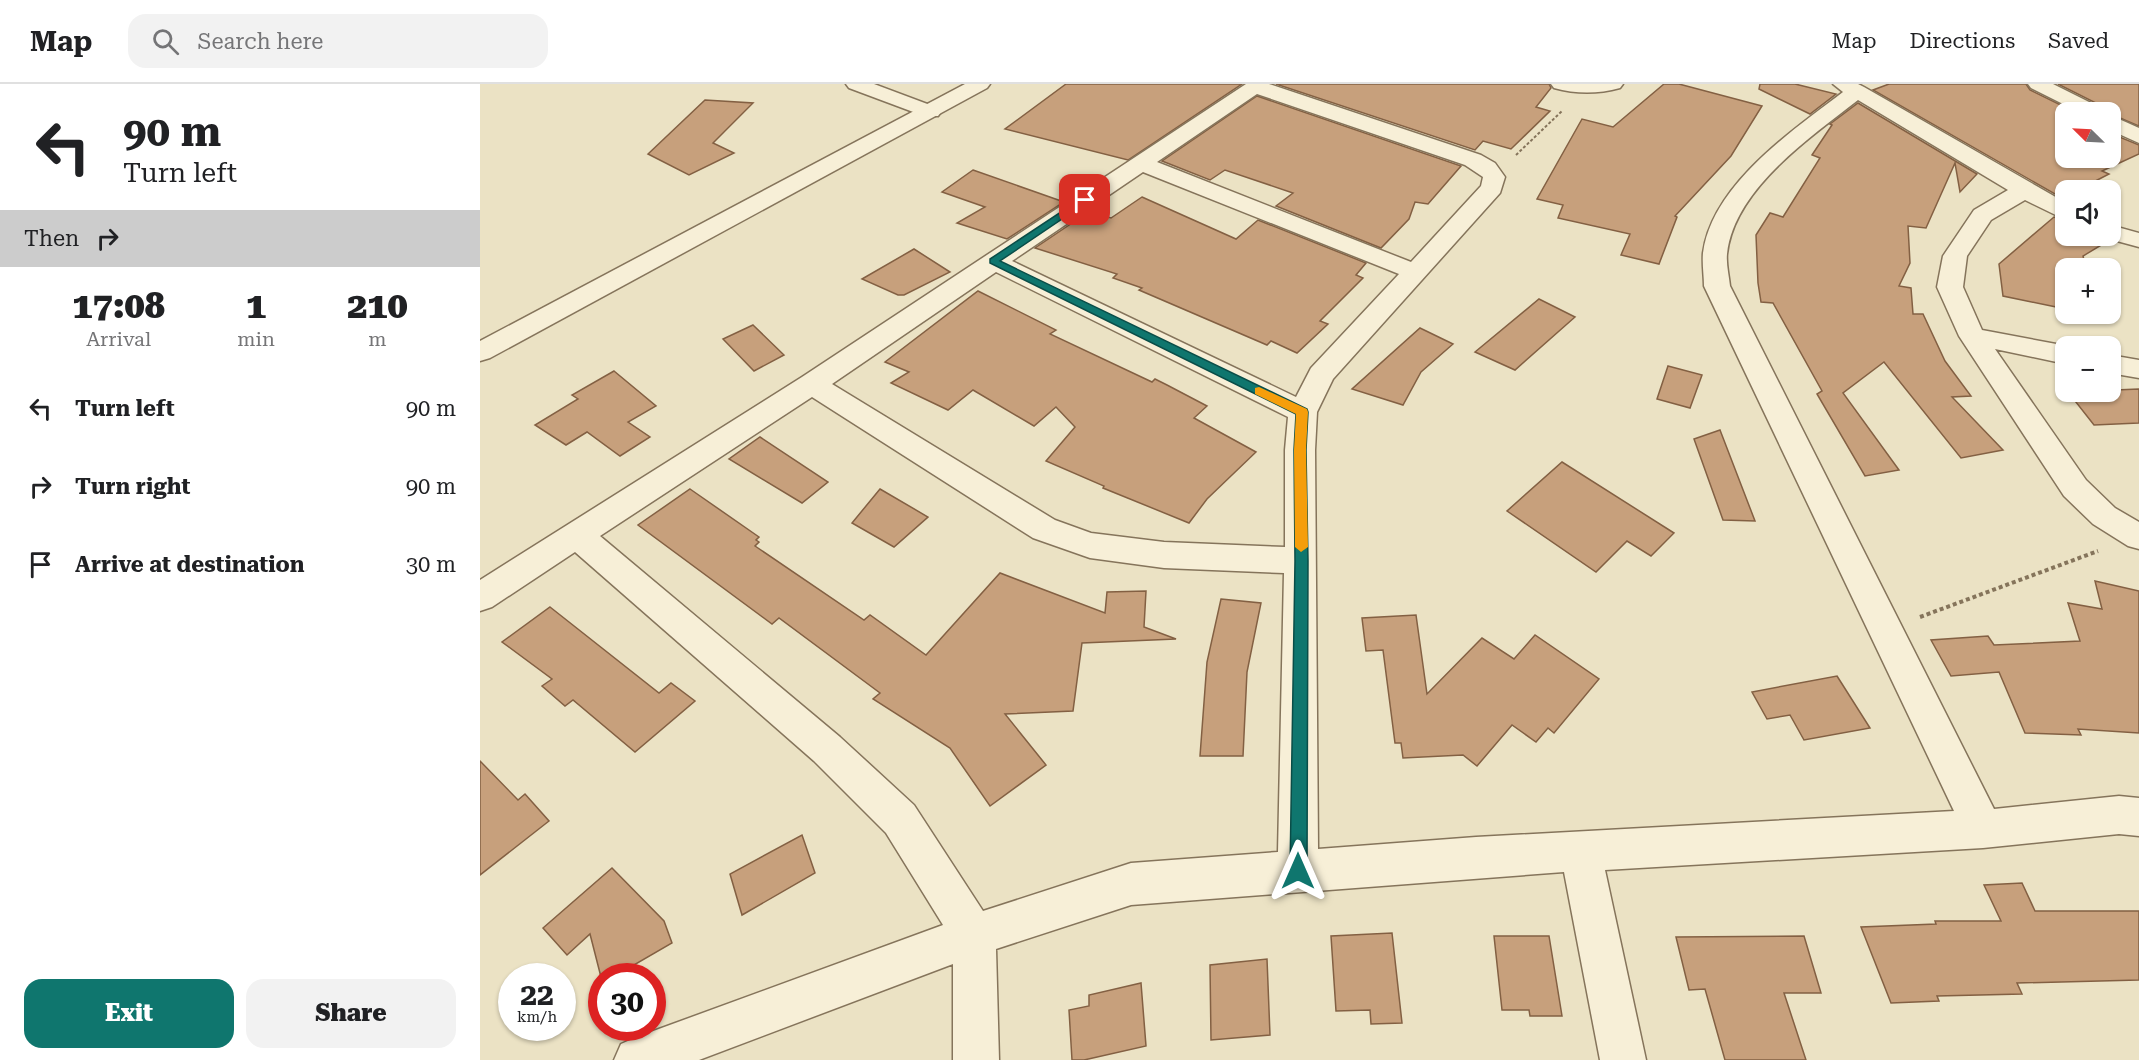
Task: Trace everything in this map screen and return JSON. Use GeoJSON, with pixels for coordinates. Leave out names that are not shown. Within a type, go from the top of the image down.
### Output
{"type":"FeatureCollection","features":[{"type":"Feature","properties":{"kind":"street"},"geometry":{"type":"LineString","coordinates":[[856,84],[931,112]]}},
{"type":"Feature","properties":{"kind":"street"},"geometry":{"type":"LineString","coordinates":[[480,352],[980,84]]}},
{"type":"Feature","properties":{"kind":"street"},"geometry":{"type":"LineString","coordinates":[[1561,84],[1586,87],[1613,84]]}},
{"type":"Feature","properties":{"kind":"street"},"geometry":{"type":"LineString","coordinates":[[2038,84],[2074,102]]}},
{"type":"Feature","properties":{"kind":"street"},"geometry":{"type":"LineString","coordinates":[[480,597],[813,384],[993,261],[1257,86],[1473,160],[1487,168],[1494,177],[1492,188],[1321,375],[1302,412],[1298,871]]}},
{"type":"Feature","properties":{"kind":"street"},"geometry":{"type":"LineString","coordinates":[[1983,829],[1717,286],[1715,252],[1724,223],[1746,187],[1850,88],[1953,146],[2023,191],[2055,207]]}},
{"type":"Feature","properties":{"kind":"street"},"geometry":{"type":"LineString","coordinates":[[2121,127],[2139,137]]}},
{"type":"Feature","properties":{"kind":"street"},"geometry":{"type":"LineString","coordinates":[[1140,163],[1415,272]]}},
{"type":"Feature","properties":{"kind":"street"},"geometry":{"type":"LineString","coordinates":[[2023,191],[1982,215],[1955,256],[1950,287],[1972,336],[2075,488],[2104,516],[2139,537]]}},
{"type":"Feature","properties":{"kind":"street"},"geometry":{"type":"LineString","coordinates":[[2121,235],[2139,240]]}},
{"type":"Feature","properties":{"kind":"street"},"geometry":{"type":"LineString","coordinates":[[993,261],[1302,412]]}},
{"type":"Feature","properties":{"kind":"street"},"geometry":{"type":"LineString","coordinates":[[1972,336],[2055,352]]}},
{"type":"Feature","properties":{"kind":"street"},"geometry":{"type":"LineString","coordinates":[[2121,366],[2139,369]]}},
{"type":"Feature","properties":{"kind":"street"},"geometry":{"type":"LineString","coordinates":[[813,384],[1044,529],[1090,544],[1164,555],[1301,561]]}},
{"type":"Feature","properties":{"kind":"street"},"geometry":{"type":"LineString","coordinates":[[577,535],[827,749],[900,819],[974,935],[976,1060]]}},
{"type":"Feature","properties":{"kind":"street"},"geometry":{"type":"LineString","coordinates":[[638,1060],[974,935],[1131,884],[1476,856],[1983,829],[2119,815],[2139,817]]}},
{"type":"Feature","properties":{"kind":"street"},"geometry":{"type":"LineString","coordinates":[[1581,852],[1623,1060]]}},
{"type":"Feature","properties":{"kind":"path"},"geometry":{"type":"LineString","coordinates":[[1494,177],[1586,87]]}},
{"type":"Feature","properties":{"kind":"path"},"geometry":{"type":"LineString","coordinates":[[1885,629],[2139,537]]}},
{"type":"Feature","properties":{"kind":"building"},"geometry":{"type":"Polygon","coordinates":[[[1066,84],[1242,84],[1128,160],[1005,129],[1066,84]]]}},
{"type":"Feature","properties":{"kind":"building"},"geometry":{"type":"Polygon","coordinates":[[[1276,84],[1549,84],[1551,88],[1536,107],[1550,111],[1511,149],[1483,141],[1475,150],[1276,84]]]}},
{"type":"Feature","properties":{"kind":"building"},"geometry":{"type":"Polygon","coordinates":[[[1664,84],[1679,84],[1762,106],[1731,156],[1675,216],[1677,217],[1659,264],[1621,255],[1630,234],[1558,218],[1563,205],[1537,199],[1582,119],[1613,127],[1664,84]]]}},
{"type":"Feature","properties":{"kind":"building"},"geometry":{"type":"Polygon","coordinates":[[[1760,84],[1795,84],[1836,94],[1810,114],[1759,89],[1760,84]]]}},
{"type":"Feature","properties":{"kind":"building"},"geometry":{"type":"Polygon","coordinates":[[[1889,84],[2026,84],[2030,90],[2055,102],[2055,168],[2109,168],[2102,171],[2109,174],[2097,180],[2055,180],[2055,194],[1873,90],[1889,84]]]}},
{"type":"Feature","properties":{"kind":"building"},"geometry":{"type":"Polygon","coordinates":[[[2058,84],[2139,84],[2139,126],[2121,118],[2121,102],[2094,102],[2058,84]]]}},
{"type":"Feature","properties":{"kind":"building"},"geometry":{"type":"Polygon","coordinates":[[[1257,96],[1461,166],[1428,204],[1415,202],[1409,219],[1381,248],[1276,206],[1293,193],[1225,170],[1210,180],[1162,161],[1257,96]]]}},
{"type":"Feature","properties":{"kind":"building"},"geometry":{"type":"Polygon","coordinates":[[[705,100],[753,103],[713,143],[734,153],[689,175],[648,154],[705,100]]]}},
{"type":"Feature","properties":{"kind":"building"},"geometry":{"type":"Polygon","coordinates":[[[1858,103],[1977,174],[1960,192],[1955,163],[1926,228],[1908,226],[1910,263],[1899,286],[1911,288],[1913,314],[1923,314],[1945,361],[1971,396],[1952,397],[2003,450],[1961,458],[1884,362],[1843,393],[1899,470],[1865,476],[1817,394],[1822,391],[1773,303],[1761,302],[1756,235],[1770,213],[1783,217],[1820,158],[1812,155],[1832,125],[1830,124],[1858,103]]]}},
{"type":"Feature","properties":{"kind":"building"},"geometry":{"type":"Polygon","coordinates":[[[2121,138],[2139,145],[2139,154],[2121,162],[2121,138]]]}},
{"type":"Feature","properties":{"kind":"building"},"geometry":{"type":"Polygon","coordinates":[[[973,170],[1064,202],[1007,239],[957,223],[985,207],[942,192],[973,170]]]}},
{"type":"Feature","properties":{"kind":"building"},"geometry":{"type":"Polygon","coordinates":[[[1142,197],[1236,239],[1258,220],[1366,263],[1356,275],[1363,278],[1320,321],[1328,324],[1297,353],[1271,341],[1267,345],[1139,290],[1142,288],[1113,278],[1117,274],[1035,248],[1090,211],[1111,218],[1142,197]]]}},
{"type":"Feature","properties":{"kind":"building"},"geometry":{"type":"Polygon","coordinates":[[[2054,217],[2055,246],[2100,246],[2083,256],[2084,258],[2055,258],[2055,307],[2003,296],[1999,264],[2054,217]]]}},
{"type":"Feature","properties":{"kind":"building"},"geometry":{"type":"Polygon","coordinates":[[[914,249],[950,272],[904,295],[898,295],[862,279],[914,249]]]}},
{"type":"Feature","properties":{"kind":"building"},"geometry":{"type":"Polygon","coordinates":[[[978,291],[1056,330],[1050,334],[1152,382],[1155,379],[1207,406],[1194,418],[1256,452],[1207,499],[1189,523],[1103,488],[1104,486],[1046,461],[1075,427],[1056,407],[1034,426],[973,390],[948,410],[891,383],[909,372],[885,362],[978,291]]]}},
{"type":"Feature","properties":{"kind":"building"},"geometry":{"type":"Polygon","coordinates":[[[1539,299],[1575,317],[1515,370],[1475,352],[1539,299]]]}},
{"type":"Feature","properties":{"kind":"building"},"geometry":{"type":"Polygon","coordinates":[[[753,325],[784,355],[754,371],[723,339],[753,325]]]}},
{"type":"Feature","properties":{"kind":"building"},"geometry":{"type":"Polygon","coordinates":[[[1420,328],[1453,344],[1421,372],[1403,405],[1352,389],[1420,328]]]}},
{"type":"Feature","properties":{"kind":"building"},"geometry":{"type":"Polygon","coordinates":[[[1668,366],[1702,375],[1690,408],[1657,399],[1668,366]]]}},
{"type":"Feature","properties":{"kind":"building"},"geometry":{"type":"Polygon","coordinates":[[[614,371],[656,406],[628,422],[650,437],[620,456],[587,432],[566,445],[535,425],[578,399],[572,395],[614,371]]]}},
{"type":"Feature","properties":{"kind":"building"},"geometry":{"type":"Polygon","coordinates":[[[2139,389],[2139,423],[2094,425],[2076,402],[2121,402],[2121,390],[2139,389]]]}},
{"type":"Feature","properties":{"kind":"building"},"geometry":{"type":"Polygon","coordinates":[[[1720,430],[1755,521],[1723,520],[1694,439],[1720,430]]]}},
{"type":"Feature","properties":{"kind":"building"},"geometry":{"type":"Polygon","coordinates":[[[760,437],[828,482],[802,503],[729,459],[760,437]]]}},
{"type":"Feature","properties":{"kind":"building"},"geometry":{"type":"Polygon","coordinates":[[[1562,462],[1674,533],[1651,556],[1627,541],[1596,572],[1507,511],[1562,462]]]}},
{"type":"Feature","properties":{"kind":"building"},"geometry":{"type":"Polygon","coordinates":[[[690,489],[759,537],[756,540],[759,542],[755,546],[864,620],[870,615],[926,655],[1000,573],[1105,613],[1107,592],[1146,591],[1144,627],[1176,639],[1082,643],[1073,711],[1005,714],[1046,765],[990,806],[950,748],[873,699],[880,693],[779,618],[772,624],[638,525],[690,489]]]}},
{"type":"Feature","properties":{"kind":"building"},"geometry":{"type":"Polygon","coordinates":[[[880,489],[928,517],[894,547],[852,523],[880,489]]]}},
{"type":"Feature","properties":{"kind":"building"},"geometry":{"type":"Polygon","coordinates":[[[2095,581],[2139,591],[2139,733],[2078,729],[2081,735],[2025,733],[1999,672],[1951,676],[1931,640],[1988,636],[1994,645],[2080,641],[2068,603],[2102,609],[2095,581]]]}},
{"type":"Feature","properties":{"kind":"building"},"geometry":{"type":"Polygon","coordinates":[[[1221,599],[1261,603],[1247,672],[1243,756],[1200,756],[1207,662],[1221,599]]]}},
{"type":"Feature","properties":{"kind":"building"},"geometry":{"type":"Polygon","coordinates":[[[550,607],[659,693],[671,683],[695,701],[635,752],[573,700],[565,706],[542,686],[552,679],[502,642],[550,607]]]}},
{"type":"Feature","properties":{"kind":"building"},"geometry":{"type":"Polygon","coordinates":[[[1416,615],[1427,694],[1482,638],[1514,659],[1535,635],[1599,679],[1554,733],[1548,728],[1536,742],[1512,725],[1477,766],[1463,755],[1403,758],[1401,743],[1395,743],[1383,650],[1366,651],[1362,618],[1416,615]]]}},
{"type":"Feature","properties":{"kind":"building"},"geometry":{"type":"Polygon","coordinates":[[[1837,676],[1870,728],[1804,740],[1790,715],[1767,719],[1752,692],[1837,676]]]}},
{"type":"Feature","properties":{"kind":"building"},"geometry":{"type":"Polygon","coordinates":[[[480,761],[518,800],[525,794],[549,821],[480,875],[480,761]]]}},
{"type":"Feature","properties":{"kind":"building"},"geometry":{"type":"Polygon","coordinates":[[[802,835],[815,873],[742,915],[730,874],[802,835]]]}},
{"type":"Feature","properties":{"kind":"building"},"geometry":{"type":"Polygon","coordinates":[[[612,868],[664,921],[672,943],[637,963],[597,963],[590,934],[567,955],[543,928],[612,868]]]}},
{"type":"Feature","properties":{"kind":"building"},"geometry":{"type":"Polygon","coordinates":[[[2022,883],[2035,911],[2139,911],[2139,980],[2017,983],[2022,994],[1937,996],[1939,1001],[1891,1003],[1861,927],[1936,924],[1935,921],[2001,921],[1984,885],[2022,883]]]}},
{"type":"Feature","properties":{"kind":"building"},"geometry":{"type":"Polygon","coordinates":[[[1392,933],[1402,1023],[1371,1024],[1370,1010],[1336,1011],[1331,936],[1392,933]]]}},
{"type":"Feature","properties":{"kind":"building"},"geometry":{"type":"Polygon","coordinates":[[[1494,936],[1549,936],[1562,1016],[1530,1016],[1529,1010],[1502,1010],[1494,936]]]}},
{"type":"Feature","properties":{"kind":"building"},"geometry":{"type":"Polygon","coordinates":[[[1804,936],[1821,993],[1784,993],[1806,1060],[1725,1060],[1705,989],[1689,990],[1676,937],[1804,936]]]}},
{"type":"Feature","properties":{"kind":"building"},"geometry":{"type":"Polygon","coordinates":[[[1267,959],[1270,1035],[1211,1040],[1210,965],[1267,959]]]}},
{"type":"Feature","properties":{"kind":"building"},"geometry":{"type":"Polygon","coordinates":[[[1141,983],[1146,1046],[1084,1060],[1072,1060],[1069,1010],[1089,1006],[1089,995],[1141,983]]]}},
{"type":"Feature","properties":{"kind":"slow traffic"},"geometry":{"type":"LineString","coordinates":[[1259,391],[1302,412],[1301,547]]}},
{"type":"Feature","properties":{"kind":"route"},"geometry":{"type":"LineString","coordinates":[[1085,200],[993,261],[1302,412],[1298,871]]}}]}
